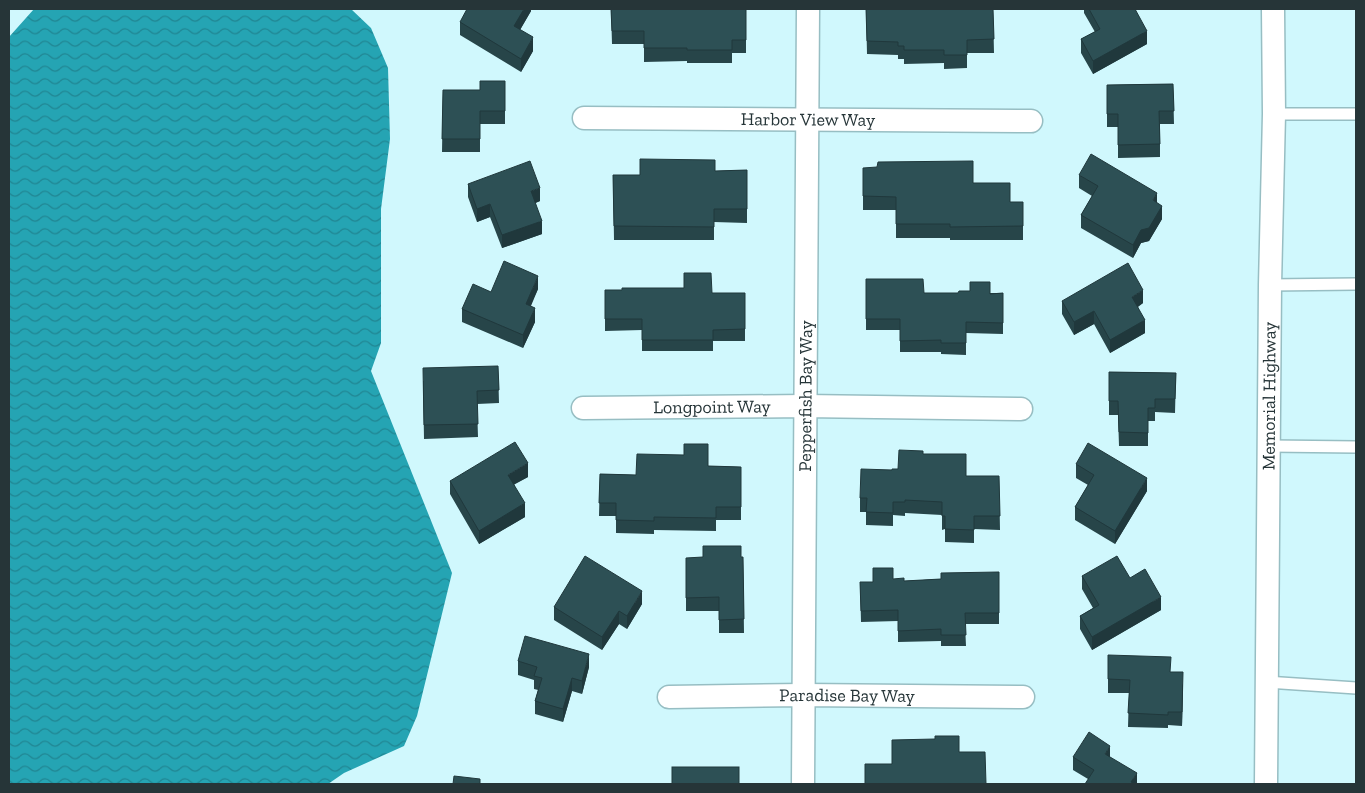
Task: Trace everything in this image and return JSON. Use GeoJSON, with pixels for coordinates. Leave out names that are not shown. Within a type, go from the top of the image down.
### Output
{"type":"FeatureCollection","features":[{"type":"Feature","properties":{"kind":"street","name":"Pepperfish Bay Way"},"geometry":{"type":"LineString","coordinates":[[803,784],[808,9]]}},
{"type":"Feature","properties":{"kind":"street","name":"Memorial Highway"},"geometry":{"type":"LineString","coordinates":[[1266,784],[1270,285],[1274,114],[1273,9]]}},
{"type":"Feature","properties":{"kind":"street","name":"Harbor View Way"},"geometry":{"type":"LineString","coordinates":[[584,118],[1031,121]]}},
{"type":"Feature","properties":{"kind":"street","name":"Longpoint Way"},"geometry":{"type":"LineString","coordinates":[[583,408],[805,406],[1021,409]]}},
{"type":"Feature","properties":{"kind":"street","name":"Paradise Bay Way"},"geometry":{"type":"LineString","coordinates":[[669,697],[803,695],[1023,697]]}},
{"type":"Feature","properties":{"kind":"lane"},"geometry":{"type":"LineString","coordinates":[[1274,114],[1356,114]]}},
{"type":"Feature","properties":{"kind":"lane"},"geometry":{"type":"LineString","coordinates":[[1270,285],[1356,284]]}},
{"type":"Feature","properties":{"kind":"lane"},"geometry":{"type":"LineString","coordinates":[[1269,446],[1356,447]]}},
{"type":"Feature","properties":{"kind":"lane"},"geometry":{"type":"LineString","coordinates":[[1267,682],[1356,688]]}},
{"type":"Feature","properties":{"kind":"water"},"geometry":{"type":"Polygon","coordinates":[[[34,9],[351,9],[371,28],[388,68],[390,139],[381,209],[381,343],[371,371],[452,573],[417,716],[404,746],[344,773],[328,784],[9,784],[9,37],[34,9]]]}},
{"type":"Feature","properties":{"kind":"building"},"geometry":{"type":"Polygon","coordinates":[[[467,9],[524,9],[514,26],[533,37],[521,59],[460,22],[467,9]]]}},
{"type":"Feature","properties":{"kind":"building"},"geometry":{"type":"Polygon","coordinates":[[[611,9],[746,9],[746,40],[732,40],[732,50],[644,48],[644,31],[612,31],[611,9]]]}},
{"type":"Feature","properties":{"kind":"building"},"geometry":{"type":"Polygon","coordinates":[[[866,9],[993,9],[994,39],[967,40],[967,55],[944,55],[944,50],[904,50],[904,46],[898,46],[898,42],[867,41],[866,9]]]}},
{"type":"Feature","properties":{"kind":"building"},"geometry":{"type":"Polygon","coordinates":[[[1089,9],[1135,9],[1147,31],[1093,61],[1081,39],[1100,29],[1089,9]]]}},
{"type":"Feature","properties":{"kind":"building"},"geometry":{"type":"Polygon","coordinates":[[[480,81],[505,81],[505,111],[480,111],[480,139],[442,139],[443,90],[480,90],[480,81]]]}},
{"type":"Feature","properties":{"kind":"building"},"geometry":{"type":"Polygon","coordinates":[[[1173,84],[1174,111],[1159,111],[1160,144],[1118,145],[1118,114],[1107,114],[1107,85],[1173,84]]]}},
{"type":"Feature","properties":{"kind":"building"},"geometry":{"type":"Polygon","coordinates":[[[1091,154],[1157,193],[1153,200],[1162,206],[1149,228],[1141,230],[1133,245],[1081,215],[1098,186],[1079,175],[1091,154]]]}},
{"type":"Feature","properties":{"kind":"building"},"geometry":{"type":"Polygon","coordinates":[[[640,159],[715,160],[715,171],[747,170],[747,209],[714,209],[714,227],[614,226],[613,175],[640,175],[640,159]]]}},
{"type":"Feature","properties":{"kind":"building"},"geometry":{"type":"Polygon","coordinates":[[[530,161],[540,188],[531,191],[542,221],[502,235],[490,204],[477,209],[468,184],[530,161]]]}},
{"type":"Feature","properties":{"kind":"building"},"geometry":{"type":"Polygon","coordinates":[[[973,161],[973,183],[1010,183],[1010,202],[1023,202],[1023,226],[950,227],[950,224],[896,224],[896,197],[863,196],[863,168],[877,167],[878,162],[973,161]]]}},
{"type":"Feature","properties":{"kind":"building"},"geometry":{"type":"Polygon","coordinates":[[[504,261],[538,276],[526,304],[535,308],[523,335],[462,309],[473,284],[491,292],[504,261]]]}},
{"type":"Feature","properties":{"kind":"building"},"geometry":{"type":"Polygon","coordinates":[[[1128,263],[1143,290],[1132,297],[1145,320],[1110,340],[1094,311],[1074,322],[1062,301],[1128,263]]]}},
{"type":"Feature","properties":{"kind":"building"},"geometry":{"type":"Polygon","coordinates":[[[684,273],[711,273],[712,293],[745,293],[745,329],[713,330],[713,340],[642,340],[642,319],[605,319],[605,290],[622,290],[622,288],[684,288],[684,273]]]}},
{"type":"Feature","properties":{"kind":"building"},"geometry":{"type":"Polygon","coordinates":[[[866,279],[923,279],[924,293],[970,291],[970,282],[990,282],[990,294],[1003,293],[1003,323],[966,322],[966,343],[941,343],[941,340],[900,341],[900,319],[866,319],[866,279]]]}},
{"type":"Feature","properties":{"kind":"building"},"geometry":{"type":"Polygon","coordinates":[[[498,366],[499,390],[477,391],[478,424],[424,425],[423,368],[498,366]]]}},
{"type":"Feature","properties":{"kind":"building"},"geometry":{"type":"Polygon","coordinates":[[[1109,372],[1176,373],[1175,399],[1155,399],[1155,408],[1148,408],[1148,433],[1119,432],[1118,401],[1109,401],[1109,372]]]}},
{"type":"Feature","properties":{"kind":"building"},"geometry":{"type":"Polygon","coordinates":[[[515,442],[528,463],[508,475],[525,503],[479,531],[450,481],[515,442]]]}},
{"type":"Feature","properties":{"kind":"building"},"geometry":{"type":"Polygon","coordinates":[[[1088,443],[1147,478],[1115,531],[1075,507],[1094,475],[1076,464],[1088,443]]]}},
{"type":"Feature","properties":{"kind":"building"},"geometry":{"type":"Polygon","coordinates":[[[684,444],[708,444],[708,466],[741,467],[741,507],[716,507],[716,518],[654,517],[654,521],[616,520],[616,503],[599,503],[600,474],[636,475],[637,454],[684,455],[684,444]]]}},
{"type":"Feature","properties":{"kind":"building"},"geometry":{"type":"Polygon","coordinates":[[[899,450],[923,451],[923,454],[966,454],[966,476],[999,476],[1000,516],[974,516],[974,530],[945,529],[945,516],[942,516],[942,502],[905,500],[905,502],[893,502],[893,513],[866,512],[867,498],[860,498],[861,469],[898,469],[899,450]]]}},
{"type":"Feature","properties":{"kind":"building"},"geometry":{"type":"Polygon","coordinates":[[[703,546],[741,546],[741,557],[743,557],[744,619],[719,620],[719,597],[686,598],[686,558],[703,557],[703,546]]]}},
{"type":"Feature","properties":{"kind":"building"},"geometry":{"type":"Polygon","coordinates":[[[585,556],[642,591],[627,616],[619,611],[602,637],[554,607],[585,556]]]}},
{"type":"Feature","properties":{"kind":"building"},"geometry":{"type":"Polygon","coordinates":[[[1117,556],[1130,578],[1145,569],[1161,597],[1092,637],[1080,616],[1099,605],[1082,576],[1117,556]]]}},
{"type":"Feature","properties":{"kind":"building"},"geometry":{"type":"Polygon","coordinates":[[[873,568],[893,568],[893,579],[904,578],[904,581],[941,579],[941,573],[999,572],[999,613],[965,613],[966,635],[941,635],[941,629],[898,631],[898,610],[861,611],[860,582],[873,582],[873,568]]]}},
{"type":"Feature","properties":{"kind":"building"},"geometry":{"type":"Polygon","coordinates":[[[525,636],[589,654],[582,681],[572,678],[563,709],[535,701],[542,678],[534,676],[537,667],[518,661],[525,636]]]}},
{"type":"Feature","properties":{"kind":"building"},"geometry":{"type":"Polygon","coordinates":[[[1108,655],[1171,657],[1170,672],[1183,672],[1182,712],[1168,712],[1168,715],[1128,713],[1130,680],[1108,679],[1108,655]]]}},
{"type":"Feature","properties":{"kind":"building"},"geometry":{"type":"Polygon","coordinates":[[[1089,732],[1110,746],[1105,754],[1137,773],[1131,782],[1136,784],[1085,784],[1094,770],[1073,757],[1089,732]]]}},
{"type":"Feature","properties":{"kind":"building"},"geometry":{"type":"Polygon","coordinates":[[[935,736],[959,736],[959,752],[985,752],[986,784],[865,784],[865,764],[892,764],[892,740],[935,739],[935,736]]]}},
{"type":"Feature","properties":{"kind":"building"},"geometry":{"type":"Polygon","coordinates":[[[672,767],[739,767],[739,784],[672,784],[672,767]]]}},
{"type":"Feature","properties":{"kind":"building"},"geometry":{"type":"Polygon","coordinates":[[[454,776],[480,779],[480,784],[453,784],[454,776]]]}}]}
